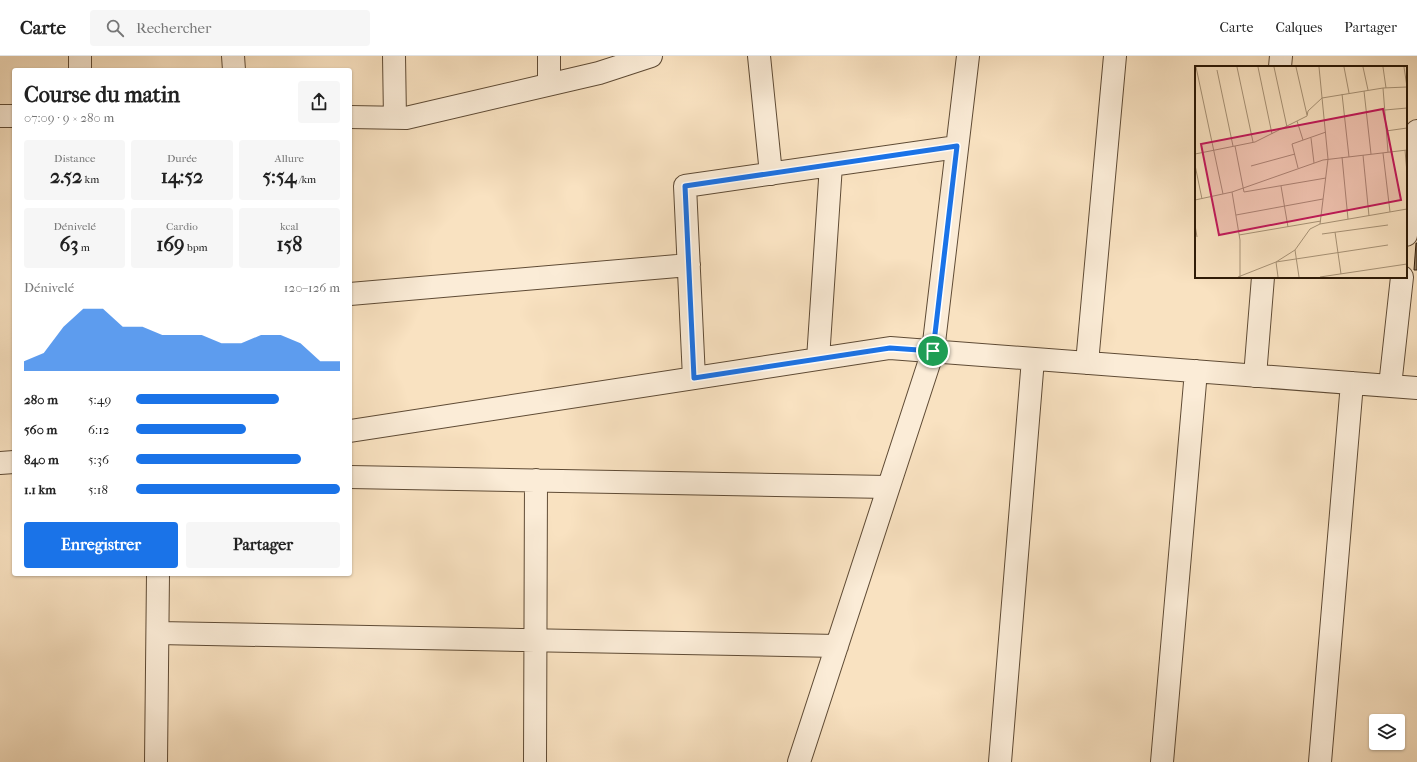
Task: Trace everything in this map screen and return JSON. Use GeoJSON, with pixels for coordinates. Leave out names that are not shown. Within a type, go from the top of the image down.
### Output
{"type":"FeatureCollection","features":[{"type":"Feature","properties":{"kind":"street"},"geometry":{"type":"LineString","coordinates":[[80,56],[80,68]]}},
{"type":"Feature","properties":{"kind":"street"},"geometry":{"type":"LineString","coordinates":[[234,56],[234,68]]}},
{"type":"Feature","properties":{"kind":"street"},"geometry":{"type":"LineString","coordinates":[[394,56],[395,118]]}},
{"type":"Feature","properties":{"kind":"street"},"geometry":{"type":"LineString","coordinates":[[549,56],[549,84]]}},
{"type":"Feature","properties":{"kind":"street"},"geometry":{"type":"LineString","coordinates":[[352,117],[406,118],[599,72],[651,56]]}},
{"type":"Feature","properties":{"kind":"street"},"geometry":{"type":"LineString","coordinates":[[759,56],[771,174]]}},
{"type":"Feature","properties":{"kind":"street"},"geometry":{"type":"LineString","coordinates":[[799,762],[933,351],[968,56]]}},
{"type":"Feature","properties":{"kind":"street"},"geometry":{"type":"LineString","coordinates":[[1087,363],[1115,56]]}},
{"type":"Feature","properties":{"kind":"street"},"geometry":{"type":"LineString","coordinates":[[1280,66],[1281,56]]}},
{"type":"Feature","properties":{"kind":"street"},"geometry":{"type":"LineString","coordinates":[[0,116],[12,116]]}},
{"type":"Feature","properties":{"kind":"street"},"geometry":{"type":"LineString","coordinates":[[1410,228],[1417,131]]}},
{"type":"Feature","properties":{"kind":"street"},"geometry":{"type":"LineString","coordinates":[[694,378],[685,186],[957,146]]}},
{"type":"Feature","properties":{"kind":"street"},"geometry":{"type":"LineString","coordinates":[[818,359],[831,165]]}},
{"type":"Feature","properties":{"kind":"street"},"geometry":{"type":"LineString","coordinates":[[352,294],[689,265]]}},
{"type":"Feature","properties":{"kind":"street"},"geometry":{"type":"LineString","coordinates":[[1255,376],[1263,278]]}},
{"type":"Feature","properties":{"kind":"street"},"geometry":{"type":"LineString","coordinates":[[1390,386],[1402,278]]}},
{"type":"Feature","properties":{"kind":"street"},"geometry":{"type":"LineString","coordinates":[[352,431],[890,348],[1417,388]]}},
{"type":"Feature","properties":{"kind":"street"},"geometry":{"type":"LineString","coordinates":[[1000,762],[1033,359]]}},
{"type":"Feature","properties":{"kind":"street"},"geometry":{"type":"LineString","coordinates":[[1162,762],[1196,371]]}},
{"type":"Feature","properties":{"kind":"street"},"geometry":{"type":"LineString","coordinates":[[1320,762],[1352,383]]}},
{"type":"Feature","properties":{"kind":"street"},"geometry":{"type":"LineString","coordinates":[[0,463],[12,462]]}},
{"type":"Feature","properties":{"kind":"street"},"geometry":{"type":"LineString","coordinates":[[352,477],[888,487]]}},
{"type":"Feature","properties":{"kind":"street"},"geometry":{"type":"LineString","coordinates":[[535,762],[536,480]]}},
{"type":"Feature","properties":{"kind":"street"},"geometry":{"type":"LineString","coordinates":[[156,762],[158,576]]}},
{"type":"Feature","properties":{"kind":"street"},"geometry":{"type":"LineString","coordinates":[[158,633],[837,646]]}},
{"type":"Feature","properties":{"kind":"building"},"geometry":{"type":"Polygon","coordinates":[[[1416,243],[1417,270],[1414,270],[1416,243]]]}},
{"type":"Feature","properties":{"kind":"route"},"geometry":{"type":"LineString","coordinates":[[957,146],[933,351],[890,348],[694,378],[685,186],[957,146]]}}]}
